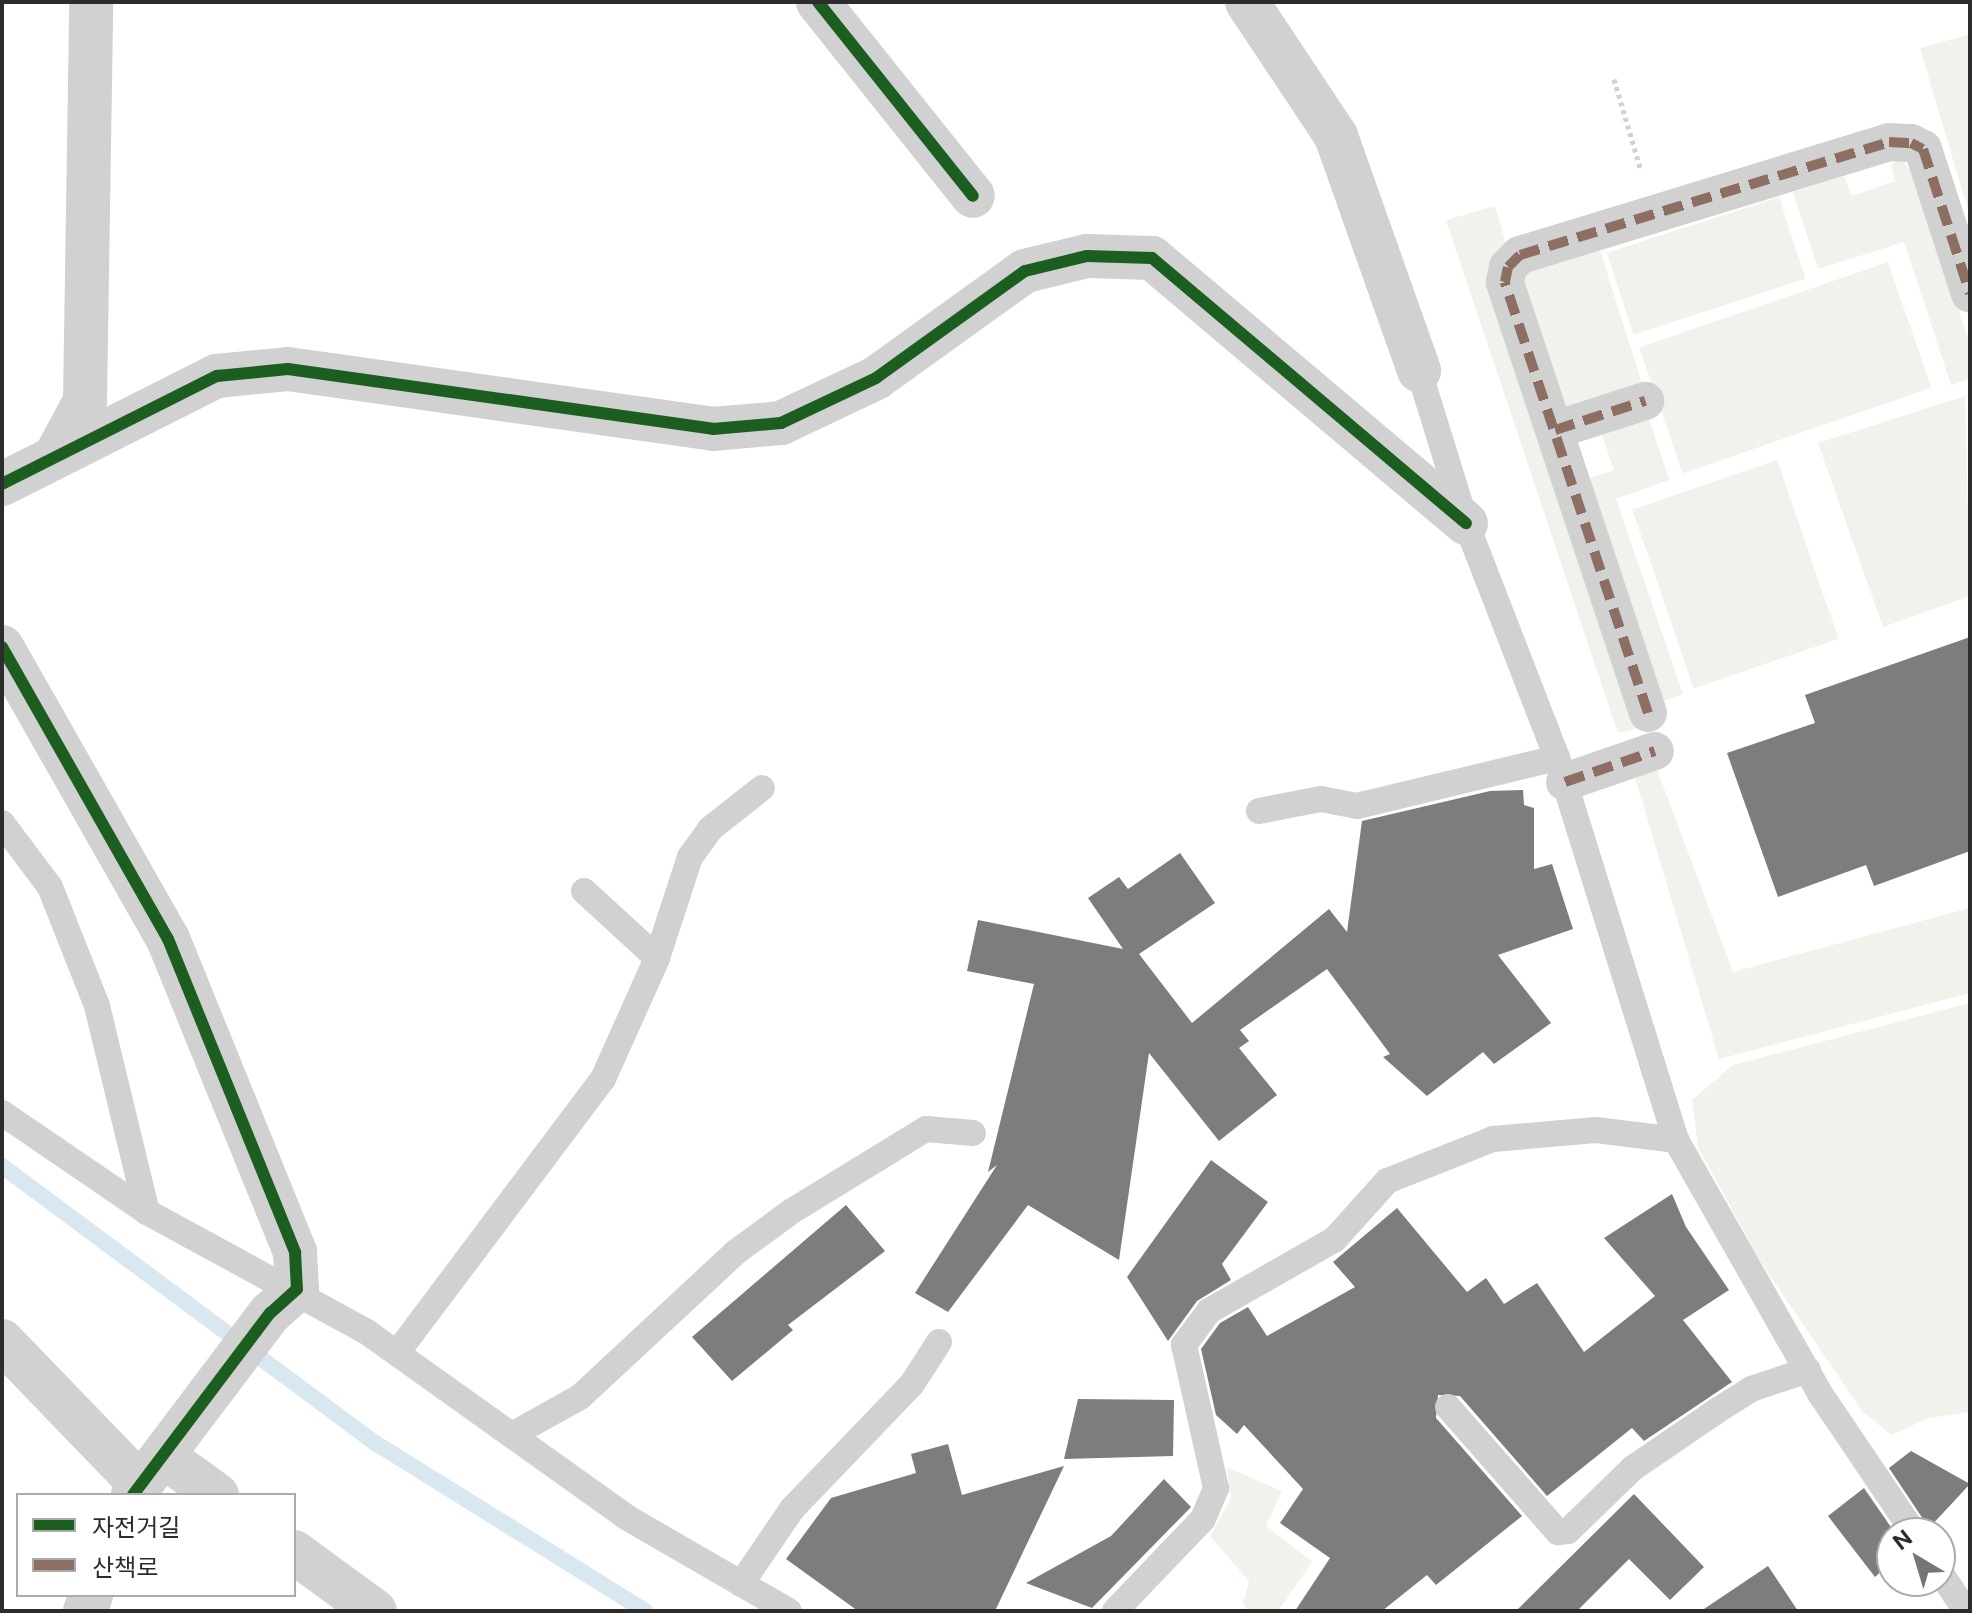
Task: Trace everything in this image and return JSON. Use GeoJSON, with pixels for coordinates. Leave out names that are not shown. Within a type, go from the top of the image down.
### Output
{"type":"FeatureCollection","features":[{"type":"Feature","properties":{"kind":"street"},"geometry":{"type":"LineString","coordinates":[[55,457],[85,401],[91,2]]}},
{"type":"Feature","properties":{"kind":"street"},"geometry":{"type":"LineString","coordinates":[[818,2],[973,196]]}},
{"type":"Feature","properties":{"kind":"street"},"geometry":{"type":"LineString","coordinates":[[1247,2],[1336,136],[1419,371]]}},
{"type":"Feature","properties":{"kind":"street"},"geometry":{"type":"LineString","coordinates":[[1648,713],[1505,282],[1508,267],[1520,255],[1889,142],[1911,143],[1923,149],[1970,294]]}},
{"type":"Feature","properties":{"kind":"street"},"geometry":{"type":"LineString","coordinates":[[2,484],[217,376],[288,369],[713,429],[781,423],[876,378],[1025,271],[1087,256],[1152,258],[1466,523]]}},
{"type":"Feature","properties":{"kind":"street"},"geometry":{"type":"LineString","coordinates":[[1555,430],[1645,401]]}},
{"type":"Feature","properties":{"kind":"street"},"geometry":{"type":"LineString","coordinates":[[2,647],[168,939],[295,1252],[284,1301],[146,1478]]}},
{"type":"Feature","properties":{"kind":"street"},"geometry":{"type":"LineString","coordinates":[[1561,770],[1655,751]]}},
{"type":"Feature","properties":{"kind":"street"},"geometry":{"type":"LineString","coordinates":[[2,1341],[146,1478],[209,1493]]}},
{"type":"Feature","properties":{"kind":"street"},"geometry":{"type":"LineString","coordinates":[[296,1553],[375,1611]]}},
{"type":"Feature","properties":{"kind":"lane"},"geometry":{"type":"LineString","coordinates":[[1419,371],[1466,523],[1561,770],[1676,1140],[1808,1370],[1904,1517]]}},
{"type":"Feature","properties":{"kind":"lane"},"geometry":{"type":"LineString","coordinates":[[1259,811],[1321,799],[1357,806],[1561,770]]}},
{"type":"Feature","properties":{"kind":"lane"},"geometry":{"type":"LineString","coordinates":[[397,1353],[603,1079],[657,958],[690,857],[710,829],[762,788]]}},
{"type":"Feature","properties":{"kind":"lane"},"geometry":{"type":"LineString","coordinates":[[2,823],[50,887],[97,1006],[147,1212]]}},
{"type":"Feature","properties":{"kind":"lane"},"geometry":{"type":"LineString","coordinates":[[584,891],[657,958]]}},
{"type":"Feature","properties":{"kind":"lane"},"geometry":{"type":"LineString","coordinates":[[2,1113],[284,1301],[397,1353],[626,1517],[789,1611]]}},
{"type":"Feature","properties":{"kind":"lane"},"geometry":{"type":"LineString","coordinates":[[512,1435],[580,1397],[736,1252],[792,1211],[926,1129],[973,1133]]}},
{"type":"Feature","properties":{"kind":"lane"},"geometry":{"type":"LineString","coordinates":[[1115,1611],[1203,1519],[1216,1488],[1184,1345],[1209,1311],[1335,1239],[1387,1181],[1493,1139],[1596,1130],[1676,1140]]}},
{"type":"Feature","properties":{"kind":"lane"},"geometry":{"type":"LineString","coordinates":[[741,1584],[792,1509],[912,1384],[939,1342]]}},
{"type":"Feature","properties":{"kind":"lane"},"geometry":{"type":"LineString","coordinates":[[1448,1407],[1558,1532],[1568,1531],[1633,1468],[1718,1410],[1751,1389],[1808,1370]]}},
{"type":"Feature","properties":{"kind":"path"},"geometry":{"type":"LineString","coordinates":[[1614,79],[1654,214]]}},
{"type":"Feature","properties":{"kind":"shaded area"},"geometry":{"type":"Polygon","coordinates":[[[1970,34],[1970,217],[1920,48],[1970,34]]]}},
{"type":"Feature","properties":{"kind":"shaded area"},"geometry":{"type":"Polygon","coordinates":[[[1902,160],[1916,177],[1970,344],[1970,379],[1951,385],[1904,242],[1818,269],[1793,192],[1844,176],[1852,196],[1895,181],[1891,164],[1902,160]]]}},
{"type":"Feature","properties":{"kind":"shaded area"},"geometry":{"type":"Polygon","coordinates":[[[1779,197],[1806,279],[1633,335],[1607,253],[1779,197]]]}},
{"type":"Feature","properties":{"kind":"shaded area"},"geometry":{"type":"Polygon","coordinates":[[[1495,206],[1641,727],[1618,733],[1446,220],[1495,206]]]}},
{"type":"Feature","properties":{"kind":"shaded area"},"geometry":{"type":"Polygon","coordinates":[[[1598,244],[1644,390],[1560,417],[1519,288],[1527,267],[1598,244]]]}},
{"type":"Feature","properties":{"kind":"shaded area"},"geometry":{"type":"Polygon","coordinates":[[[1888,262],[1931,388],[1683,473],[1639,348],[1888,262]]]}},
{"type":"Feature","properties":{"kind":"shaded area"},"geometry":{"type":"Polygon","coordinates":[[[1965,396],[1970,596],[1883,627],[1818,443],[1965,396]]]}},
{"type":"Feature","properties":{"kind":"shaded area"},"geometry":{"type":"Polygon","coordinates":[[[1646,410],[1669,480],[1616,499],[1683,694],[1657,703],[1582,481],[1614,470],[1599,426],[1646,410]]]}},
{"type":"Feature","properties":{"kind":"shaded area"},"geometry":{"type":"Polygon","coordinates":[[[1777,460],[1839,639],[1694,689],[1632,510],[1777,460]]]}},
{"type":"Feature","properties":{"kind":"shaded area"},"geometry":{"type":"Polygon","coordinates":[[[1656,767],[1733,972],[1970,908],[1970,993],[1719,1059],[1634,774],[1656,767]]]}},
{"type":"Feature","properties":{"kind":"shaded area"},"geometry":{"type":"Polygon","coordinates":[[[1970,1003],[1970,1412],[1929,1418],[1891,1435],[1862,1411],[1760,1261],[1698,1147],[1692,1100],[1733,1065],[1970,1003]]]}},
{"type":"Feature","properties":{"kind":"shaded area"},"geometry":{"type":"Polygon","coordinates":[[[1227,1467],[1282,1491],[1266,1526],[1312,1562],[1278,1611],[1249,1611],[1243,1604],[1249,1581],[1210,1536],[1231,1499],[1227,1467]]]}},
{"type":"Feature","properties":{"kind":"building"},"geometry":{"type":"Polygon","coordinates":[[[1970,637],[1970,851],[1874,886],[1866,865],[1778,897],[1727,753],[1815,723],[1805,695],[1970,637]]]}},
{"type":"Feature","properties":{"kind":"building"},"geometry":{"type":"Polygon","coordinates":[[[1523,790],[1524,805],[1534,808],[1534,869],[1552,864],[1573,929],[1498,955],[1551,1023],[1494,1064],[1483,1052],[1427,1096],[1383,1057],[1390,1054],[1327,969],[1240,1030],[1249,1041],[1239,1048],[1277,1095],[1219,1141],[1149,1053],[1119,1260],[1028,1205],[948,1312],[915,1293],[997,1165],[988,1172],[1034,984],[967,971],[978,920],[1123,949],[1088,898],[1119,877],[1128,889],[1180,853],[1215,903],[1139,954],[1192,1023],[1329,909],[1347,932],[1362,821],[1490,791],[1523,790]]]}},
{"type":"Feature","properties":{"kind":"building"},"geometry":{"type":"Polygon","coordinates":[[[1211,1160],[1268,1202],[1222,1264],[1231,1280],[1197,1301],[1168,1341],[1127,1277],[1211,1160]]]}},
{"type":"Feature","properties":{"kind":"building"},"geometry":{"type":"Polygon","coordinates":[[[1672,1194],[1686,1227],[1729,1290],[1683,1320],[1732,1382],[1644,1441],[1632,1428],[1547,1496],[1460,1396],[1438,1395],[1436,1418],[1522,1516],[1436,1585],[1427,1575],[1382,1611],[1295,1611],[1330,1558],[1280,1523],[1303,1489],[1244,1425],[1237,1434],[1216,1415],[1201,1349],[1220,1323],[1248,1307],[1267,1336],[1355,1287],[1333,1262],[1397,1208],[1467,1292],[1486,1278],[1504,1304],[1537,1283],[1584,1352],[1655,1296],[1604,1238],[1672,1194]]]}},
{"type":"Feature","properties":{"kind":"building"},"geometry":{"type":"Polygon","coordinates":[[[846,1205],[885,1251],[788,1325],[793,1330],[732,1381],[692,1337],[846,1205]]]}},
{"type":"Feature","properties":{"kind":"building"},"geometry":{"type":"Polygon","coordinates":[[[1078,1399],[1174,1400],[1173,1456],[1064,1459],[1078,1399]]]}},
{"type":"Feature","properties":{"kind":"building"},"geometry":{"type":"Polygon","coordinates":[[[948,1444],[962,1495],[1064,1466],[995,1611],[858,1611],[786,1559],[831,1498],[916,1473],[911,1454],[948,1444]]]}},
{"type":"Feature","properties":{"kind":"building"},"geometry":{"type":"Polygon","coordinates":[[[1911,1451],[1970,1484],[1939,1517],[1922,1517],[1889,1468],[1911,1451]]]}},
{"type":"Feature","properties":{"kind":"building"},"geometry":{"type":"Polygon","coordinates":[[[1164,1479],[1191,1507],[1092,1608],[1026,1583],[1111,1536],[1164,1479]]]}},
{"type":"Feature","properties":{"kind":"building"},"geometry":{"type":"Polygon","coordinates":[[[1864,1488],[1884,1517],[1876,1517],[1875,1577],[1828,1516],[1864,1488]]]}},
{"type":"Feature","properties":{"kind":"building"},"geometry":{"type":"Polygon","coordinates":[[[1634,1494],[1704,1567],[1670,1600],[1629,1559],[1577,1611],[1516,1611],[1634,1494]]]}},
{"type":"Feature","properties":{"kind":"building"},"geometry":{"type":"Polygon","coordinates":[[[1768,1566],[1798,1611],[1701,1611],[1768,1566]]]}},
{"type":"Feature","properties":{"kind":"waterway"},"geometry":{"type":"LineString","coordinates":[[2,1166],[377,1444],[645,1611]]}},
{"type":"Feature","properties":{"kind":"marked path"},"geometry":{"type":"LineString","coordinates":[[1648,713],[1505,282],[1508,267],[1520,255],[1889,142],[1911,143],[1923,149],[1970,294]]}},
{"type":"Feature","properties":{"kind":"marked path"},"geometry":{"type":"LineString","coordinates":[[1555,430],[1645,401]]}},
{"type":"Feature","properties":{"kind":"marked path"},"geometry":{"type":"LineString","coordinates":[[1565,782],[1655,751]]}},
{"type":"Feature","properties":{"kind":"cycle path"},"geometry":{"type":"LineString","coordinates":[[818,2],[973,196]]}},
{"type":"Feature","properties":{"kind":"cycle path"},"geometry":{"type":"LineString","coordinates":[[2,484],[217,376],[288,369],[713,429],[781,423],[876,378],[1025,271],[1087,256],[1152,258],[1466,523]]}},
{"type":"Feature","properties":{"kind":"cycle path"},"geometry":{"type":"LineString","coordinates":[[2,647],[168,939],[295,1252],[297,1289],[270,1313],[135,1493]]}}]}
